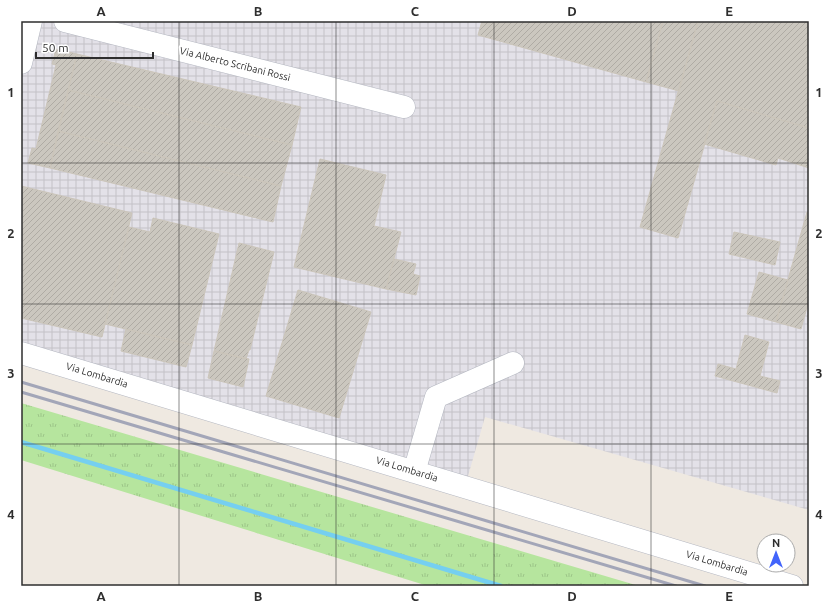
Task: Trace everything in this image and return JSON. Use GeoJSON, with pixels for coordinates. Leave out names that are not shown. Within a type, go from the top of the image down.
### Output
{"type":"FeatureCollection","features":[{"type":"Feature","properties":{"kind":"street"},"geometry":{"type":"LineString","coordinates":[[21,63],[31,21]]}},
{"type":"Feature","properties":{"kind":"street","name":"Via Alberto Scribani Rossi"},"geometry":{"type":"LineString","coordinates":[[65,21],[404,108]]}},
{"type":"Feature","properties":{"kind":"street","name":"Via Lombardia"},"geometry":{"type":"LineString","coordinates":[[21,353],[792,586]]}},
{"type":"Feature","properties":{"kind":"street"},"geometry":{"type":"LineString","coordinates":[[414,472],[436,397],[513,363]]}},
{"type":"Feature","properties":{"kind":"shaded area"},"geometry":{"type":"Polygon","coordinates":[[[21,21],[809,21],[809,510],[485,417],[464,490],[21,357],[21,21]]]}},
{"type":"Feature","properties":{"kind":"green space"},"geometry":{"type":"Polygon","coordinates":[[[21,403],[639,586],[428,586],[21,460],[21,403]]]}},
{"type":"Feature","properties":{"kind":"building"},"geometry":{"type":"Polygon","coordinates":[[[482,21],[663,21],[646,82],[478,35],[482,21]]]}},
{"type":"Feature","properties":{"kind":"building"},"geometry":{"type":"Polygon","coordinates":[[[663,21],[698,21],[679,91],[646,82],[663,21]]]}},
{"type":"Feature","properties":{"kind":"building"},"geometry":{"type":"Polygon","coordinates":[[[698,21],[809,21],[809,128],[717,101],[678,238],[640,227],[698,21]]]}},
{"type":"Feature","properties":{"kind":"building"},"geometry":{"type":"Polygon","coordinates":[[[56,49],[77,54],[50,168],[28,163],[32,148],[36,149],[56,65],[52,64],[56,49]]]}},
{"type":"Feature","properties":{"kind":"building"},"geometry":{"type":"Polygon","coordinates":[[[77,54],[301,107],[292,145],[68,90],[77,54]]]}},
{"type":"Feature","properties":{"kind":"building"},"geometry":{"type":"Polygon","coordinates":[[[68,90],[292,145],[281,186],[58,131],[68,90]]]}},
{"type":"Feature","properties":{"kind":"building"},"geometry":{"type":"Polygon","coordinates":[[[717,101],[809,128],[809,168],[778,158],[776,165],[704,144],[717,101]]]}},
{"type":"Feature","properties":{"kind":"building"},"geometry":{"type":"Polygon","coordinates":[[[58,131],[281,186],[273,222],[50,168],[58,131]]]}},
{"type":"Feature","properties":{"kind":"building"},"geometry":{"type":"Polygon","coordinates":[[[320,159],[386,175],[374,226],[401,232],[386,289],[294,267],[320,159]]]}},
{"type":"Feature","properties":{"kind":"building"},"geometry":{"type":"Polygon","coordinates":[[[21,186],[132,213],[102,337],[21,318],[21,186]]]}},
{"type":"Feature","properties":{"kind":"building"},"geometry":{"type":"Polygon","coordinates":[[[807,212],[809,213],[809,300],[801,329],[776,322],[807,212]]]}},
{"type":"Feature","properties":{"kind":"building"},"geometry":{"type":"Polygon","coordinates":[[[153,218],[219,234],[192,345],[105,324],[129,227],[150,232],[153,218]]]}},
{"type":"Feature","properties":{"kind":"building"},"geometry":{"type":"Polygon","coordinates":[[[734,232],[780,242],[775,265],[729,254],[734,232]]]}},
{"type":"Feature","properties":{"kind":"building"},"geometry":{"type":"Polygon","coordinates":[[[239,243],[274,252],[250,350],[246,359],[214,351],[239,243]]]}},
{"type":"Feature","properties":{"kind":"building"},"geometry":{"type":"Polygon","coordinates":[[[394,259],[416,264],[413,274],[420,276],[416,295],[386,289],[394,259]]]}},
{"type":"Feature","properties":{"kind":"building"},"geometry":{"type":"Polygon","coordinates":[[[759,272],[788,280],[776,322],[747,314],[759,272]]]}},
{"type":"Feature","properties":{"kind":"building"},"geometry":{"type":"Polygon","coordinates":[[[298,290],[371,312],[339,418],[266,396],[298,290]]]}},
{"type":"Feature","properties":{"kind":"building"},"geometry":{"type":"Polygon","coordinates":[[[126,329],[192,345],[186,367],[121,351],[126,329]]]}},
{"type":"Feature","properties":{"kind":"building"},"geometry":{"type":"Polygon","coordinates":[[[745,335],[769,342],[760,376],[780,381],[777,393],[715,376],[718,364],[736,369],[745,335]]]}},
{"type":"Feature","properties":{"kind":"building"},"geometry":{"type":"Polygon","coordinates":[[[214,351],[249,359],[243,387],[208,378],[214,351]]]}},
{"type":"Feature","properties":{"kind":"waterway"},"geometry":{"type":"LineString","coordinates":[[21,442],[501,586]]}},
{"type":"Feature","properties":{"kind":"railway"},"geometry":{"type":"LineString","coordinates":[[21,382],[705,586]]}},
{"type":"Feature","properties":{"kind":"railway"},"geometry":{"type":"LineString","coordinates":[[21,392],[676,586]]}}]}
